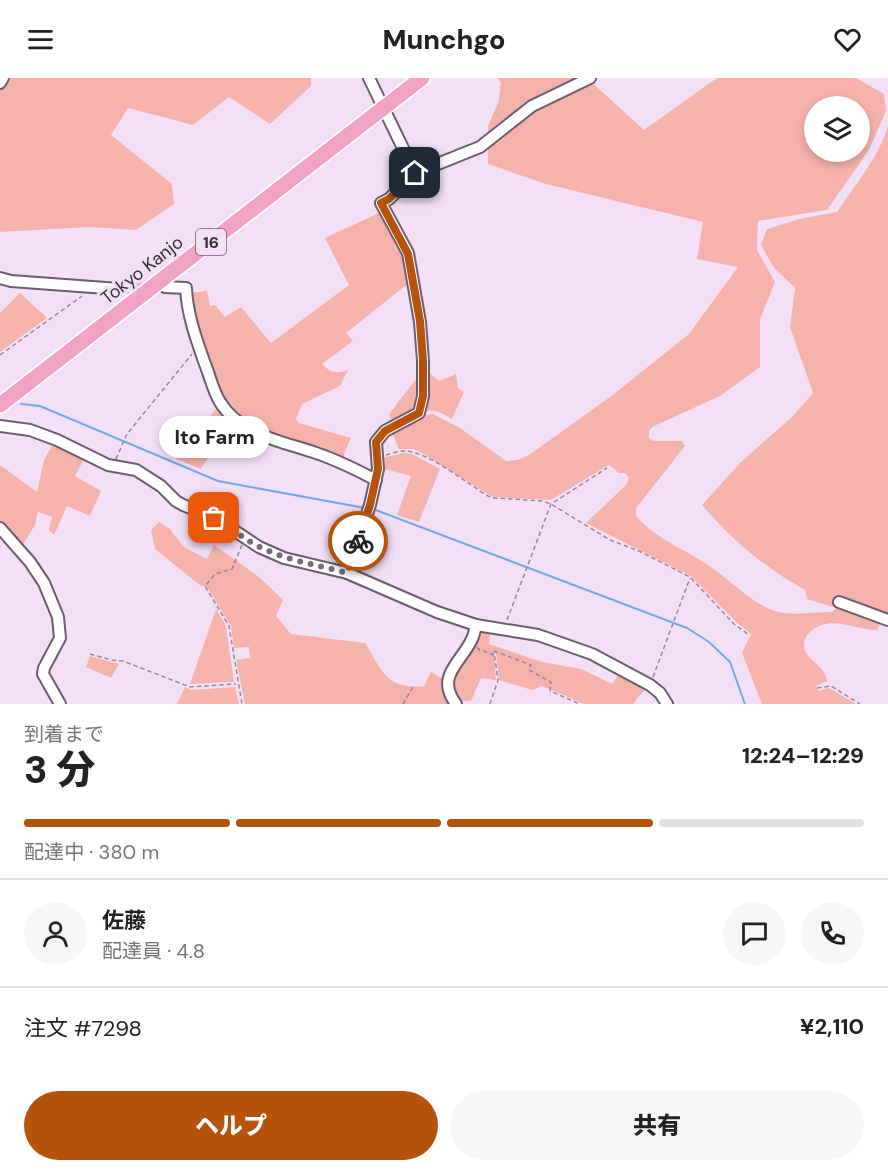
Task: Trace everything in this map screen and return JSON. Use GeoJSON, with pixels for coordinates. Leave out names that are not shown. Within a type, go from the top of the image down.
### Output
{"type":"FeatureCollection","features":[{"type":"Feature","properties":{"kind":"highway","name":"Tokyo Kanjo"},"geometry":{"type":"LineString","coordinates":[[0,405],[381,103],[405,78]]}},
{"type":"Feature","properties":{"kind":"highway","name":"Tokyo Kanjo"},"geometry":{"type":"LineString","coordinates":[[0,392],[381,103],[422,78]]}},
{"type":"Feature","properties":{"kind":"street"},"geometry":{"type":"LineString","coordinates":[[0,83],[3,78]]}},
{"type":"Feature","properties":{"kind":"street"},"geometry":{"type":"LineString","coordinates":[[369,78],[415,173]]}},
{"type":"Feature","properties":{"kind":"street"},"geometry":{"type":"LineString","coordinates":[[347,573],[369,509],[376,480],[378,457],[376,442],[385,431],[419,413],[423,396],[422,341],[408,254],[381,203],[389,199],[415,173],[480,147],[532,106],[590,78]]}},
{"type":"Feature","properties":{"kind":"street"},"geometry":{"type":"LineString","coordinates":[[0,278],[11,281],[119,289]]}},
{"type":"Feature","properties":{"kind":"street"},"geometry":{"type":"LineString","coordinates":[[165,287],[186,288],[198,346],[221,403],[232,417],[269,439],[323,456],[376,480]]}},
{"type":"Feature","properties":{"kind":"street"},"geometry":{"type":"LineString","coordinates":[[0,426],[37,432],[113,466],[142,473],[161,486],[176,501],[214,518],[259,547],[284,558],[347,573],[437,612],[476,625],[538,635],[570,645],[650,685],[660,693],[667,704]]}},
{"type":"Feature","properties":{"kind":"street"},"geometry":{"type":"LineString","coordinates":[[0,528],[30,562],[44,583],[58,617],[60,638],[43,674],[60,704]]}},
{"type":"Feature","properties":{"kind":"street"},"geometry":{"type":"LineString","coordinates":[[839,602],[888,620]]}},
{"type":"Feature","properties":{"kind":"street"},"geometry":{"type":"LineString","coordinates":[[456,704],[448,690],[448,682],[470,642],[476,625]]}},
{"type":"Feature","properties":{"kind":"path"},"geometry":{"type":"LineString","coordinates":[[0,355],[95,286]]}},
{"type":"Feature","properties":{"kind":"path"},"geometry":{"type":"LineString","coordinates":[[113,466],[127,434],[198,346]]}},
{"type":"Feature","properties":{"kind":"path"},"geometry":{"type":"LineString","coordinates":[[378,457],[403,451],[413,452],[432,460],[488,496],[543,501],[552,504],[610,540],[639,551],[690,577],[734,624],[749,635]]}},
{"type":"Feature","properties":{"kind":"path"},"geometry":{"type":"LineString","coordinates":[[503,629],[552,504],[607,468]]}},
{"type":"Feature","properties":{"kind":"path"},"geometry":{"type":"LineString","coordinates":[[242,704],[229,627],[205,586],[215,574],[232,569],[244,538]]}},
{"type":"Feature","properties":{"kind":"path"},"geometry":{"type":"LineString","coordinates":[[650,685],[690,577]]}},
{"type":"Feature","properties":{"kind":"path"},"geometry":{"type":"LineString","coordinates":[[470,642],[476,644],[478,650],[495,656]]}},
{"type":"Feature","properties":{"kind":"path"},"geometry":{"type":"LineString","coordinates":[[490,704],[498,680],[494,651],[531,666],[529,670],[551,682],[550,690],[580,704]]}},
{"type":"Feature","properties":{"kind":"path"},"geometry":{"type":"LineString","coordinates":[[90,654],[123,661],[190,687],[238,684]]}},
{"type":"Feature","properties":{"kind":"path"},"geometry":{"type":"LineString","coordinates":[[817,688],[831,686],[860,704]]}},
{"type":"Feature","properties":{"kind":"path"},"geometry":{"type":"LineString","coordinates":[[403,704],[413,687]]}},
{"type":"Feature","properties":{"kind":"shaded area"},"geometry":{"type":"Polygon","coordinates":[[[0,78],[311,78],[311,86],[270,124],[229,97],[193,125],[128,108],[111,135],[172,184],[174,204],[136,230],[90,227],[0,232],[0,78]]]}},
{"type":"Feature","properties":{"kind":"shaded area"},"geometry":{"type":"Polygon","coordinates":[[[498,78],[587,78],[644,130],[717,78],[856,78],[884,94],[886,111],[870,148],[870,96],[804,96],[804,162],[861,162],[827,210],[758,221],[757,250],[775,282],[760,319],[760,367],[720,396],[652,427],[649,431],[649,438],[654,441],[682,441],[685,446],[637,507],[636,512],[639,519],[654,533],[708,565],[763,606],[793,614],[832,612],[836,608],[807,599],[805,590],[750,552],[702,505],[741,462],[792,417],[813,393],[790,327],[795,288],[774,268],[761,245],[767,229],[800,219],[837,212],[873,159],[888,126],[888,627],[880,624],[877,630],[842,624],[825,624],[809,633],[804,644],[805,651],[826,676],[827,681],[816,686],[819,691],[831,689],[856,704],[762,704],[742,653],[751,634],[691,576],[586,523],[626,485],[629,478],[625,473],[619,473],[609,465],[551,500],[496,497],[489,495],[414,449],[399,449],[391,430],[420,416],[433,414],[460,428],[506,461],[517,460],[529,455],[610,397],[689,334],[738,267],[697,259],[703,222],[546,184],[488,164],[488,126],[498,103],[501,83],[498,78]]]}},
{"type":"Feature","properties":{"kind":"shaded area"},"geometry":{"type":"Polygon","coordinates":[[[383,211],[405,255],[410,282],[346,333],[353,341],[322,364],[334,372],[348,370],[340,386],[302,404],[296,419],[299,423],[351,438],[344,454],[346,464],[259,432],[235,416],[227,407],[212,378],[189,296],[191,293],[207,291],[210,306],[215,305],[225,317],[241,307],[271,343],[349,285],[325,238],[383,211]]]}},
{"type":"Feature","properties":{"kind":"shaded area"},"geometry":{"type":"Polygon","coordinates":[[[20,293],[47,318],[0,352],[0,313],[20,293]]]}},
{"type":"Feature","properties":{"kind":"shaded area"},"geometry":{"type":"Polygon","coordinates":[[[425,369],[439,381],[456,374],[458,388],[464,392],[452,419],[438,412],[422,411],[425,369]]]}},
{"type":"Feature","properties":{"kind":"shaded area"},"geometry":{"type":"Polygon","coordinates":[[[421,373],[416,411],[397,422],[391,419],[389,414],[421,373]]]}},
{"type":"Feature","properties":{"kind":"shaded area"},"geometry":{"type":"Polygon","coordinates":[[[220,404],[232,418],[201,469],[176,459],[220,404]]]}},
{"type":"Feature","properties":{"kind":"shaded area"},"geometry":{"type":"Polygon","coordinates":[[[53,444],[84,459],[75,476],[101,491],[90,516],[67,506],[54,535],[49,530],[52,517],[38,512],[35,525],[22,546],[0,523],[0,465],[37,492],[44,460],[53,444]]]}},
{"type":"Feature","properties":{"kind":"shaded area"},"geometry":{"type":"Polygon","coordinates":[[[403,453],[412,454],[440,469],[419,522],[397,515],[411,476],[381,468],[382,458],[403,453]]]}},
{"type":"Feature","properties":{"kind":"shaded area"},"geometry":{"type":"Polygon","coordinates":[[[159,522],[170,529],[184,547],[207,559],[214,545],[259,577],[283,600],[276,616],[291,634],[365,643],[381,670],[401,685],[424,686],[431,672],[444,680],[451,704],[245,704],[236,660],[250,658],[249,647],[234,648],[231,626],[207,587],[201,586],[155,549],[151,530],[159,522]]]}},
{"type":"Feature","properties":{"kind":"shaded area"},"geometry":{"type":"Polygon","coordinates":[[[216,609],[226,626],[234,682],[190,684],[216,609]]]}},
{"type":"Feature","properties":{"kind":"shaded area"},"geometry":{"type":"Polygon","coordinates":[[[478,631],[490,632],[489,644],[542,662],[581,669],[612,684],[619,674],[646,688],[633,704],[584,704],[542,686],[532,690],[499,680],[494,652],[496,680],[481,678],[471,701],[458,701],[452,684],[454,675],[457,665],[478,631]]]}},
{"type":"Feature","properties":{"kind":"shaded area"},"geometry":{"type":"Polygon","coordinates":[[[90,656],[119,664],[111,678],[86,667],[90,656]]]}},
{"type":"Feature","properties":{"kind":"shaded area"},"geometry":{"type":"Polygon","coordinates":[[[185,687],[191,690],[235,687],[239,704],[177,704],[185,687]]]}},
{"type":"Feature","properties":{"kind":"waterway"},"geometry":{"type":"LineString","coordinates":[[21,404],[40,406],[218,481],[365,508]]}},
{"type":"Feature","properties":{"kind":"waterway"},"geometry":{"type":"LineString","coordinates":[[373,509],[687,628],[709,642],[730,662],[745,704]]}},
{"type":"Feature","properties":{"kind":"tunnel"},"geometry":{"type":"LineString","coordinates":[[119,289],[153,287]]}},
{"type":"Feature","properties":{"kind":"way so far"},"geometry":{"type":"LineString","coordinates":[[214,518],[259,547],[284,558],[347,573],[358,541]]}},
{"type":"Feature","properties":{"kind":"place","name":"Ito Farm"},"geometry":{"type":"Point","coordinates":[214,518]}},
{"type":"Feature","properties":{"kind":"route"},"geometry":{"type":"LineString","coordinates":[[358,541],[370,505],[378,469],[376,442],[385,431],[419,413],[423,396],[420,321],[408,254],[381,203],[389,199],[415,173]]}}]}
